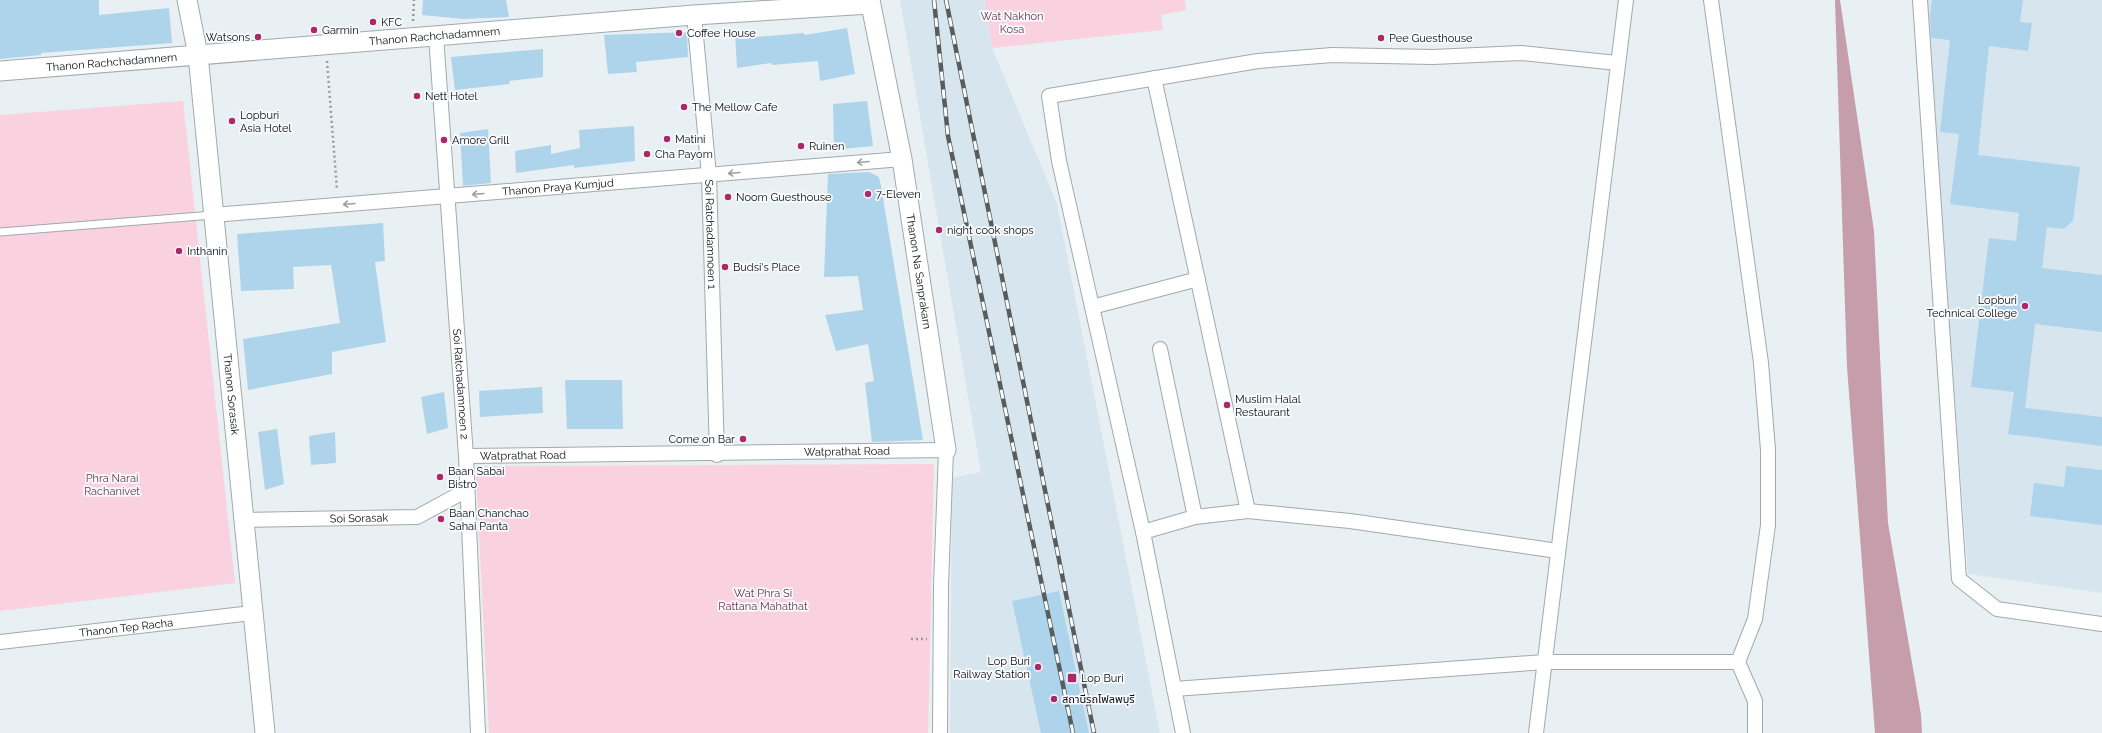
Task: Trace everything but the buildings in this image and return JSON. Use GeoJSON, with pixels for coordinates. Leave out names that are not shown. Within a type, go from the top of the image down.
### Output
{"type":"FeatureCollection","features":[{"type":"Feature","properties":{"kind":"street","name":"Thanon Sorasak"},"geometry":{"type":"LineString","coordinates":[[187,0],[198,55],[265,733]]}},
{"type":"Feature","properties":{"kind":"street"},"geometry":{"type":"LineString","coordinates":[[1536,733],[1626,0]]}},
{"type":"Feature","properties":{"kind":"street"},"geometry":{"type":"LineString","coordinates":[[1711,0],[1761,363],[1768,450],[1768,525],[1755,619],[1738,662],[1755,701],[1755,733]]}},
{"type":"Feature","properties":{"kind":"street"},"geometry":{"type":"LineString","coordinates":[[1920,0],[1959,579],[1996,609],[2102,624]]}},
{"type":"Feature","properties":{"kind":"street","name":"Thanon Rachchadamnern"},"geometry":{"type":"LineString","coordinates":[[0,71],[870,2]]}},
{"type":"Feature","properties":{"kind":"street","name":"Thanon Na Sanprakarn"},"geometry":{"type":"LineString","coordinates":[[870,2],[902,159],[946,450]]}},
{"type":"Feature","properties":{"kind":"street","name":"Soi Ratchadamnoen 1"},"geometry":{"type":"LineString","coordinates":[[694,15],[709,175],[717,454]]}},
{"type":"Feature","properties":{"kind":"street","name":"Soi Ratchadamnoen 2"},"geometry":{"type":"LineString","coordinates":[[436,36],[446,196],[466,456],[478,733]]}},
{"type":"Feature","properties":{"kind":"street"},"geometry":{"type":"LineString","coordinates":[[1183,733],[1143,532],[1059,161],[1049,96],[1258,61],[1332,55],[1433,57],[1521,53],[1618,63]]}},
{"type":"Feature","properties":{"kind":"street"},"geometry":{"type":"LineString","coordinates":[[1154,78],[1248,511]]}},
{"type":"Feature","properties":{"kind":"street","name":"Thanon Praya Kumjud"},"geometry":{"type":"LineString","coordinates":[[213,215],[902,159]]}},
{"type":"Feature","properties":{"kind":"street"},"geometry":{"type":"LineString","coordinates":[[1092,307],[1198,279]]}},
{"type":"Feature","properties":{"kind":"street"},"geometry":{"type":"LineString","coordinates":[[1160,349],[1196,517]]}},
{"type":"Feature","properties":{"kind":"street"},"geometry":{"type":"LineString","coordinates":[[940,733],[941,586],[946,450]]}},
{"type":"Feature","properties":{"kind":"street","name":"Watprathat Road"},"geometry":{"type":"LineString","coordinates":[[466,456],[946,450]]}},
{"type":"Feature","properties":{"kind":"street","name":"Soi Sorasak"},"geometry":{"type":"LineString","coordinates":[[244,520],[417,517],[467,490]]}},
{"type":"Feature","properties":{"kind":"street"},"geometry":{"type":"LineString","coordinates":[[1143,532],[1196,517],[1248,511],[1350,521],[1558,551]]}},
{"type":"Feature","properties":{"kind":"street","name":"Thanon Tep Racha"},"geometry":{"type":"LineString","coordinates":[[0,642],[252,613]]}},
{"type":"Feature","properties":{"kind":"street"},"geometry":{"type":"LineString","coordinates":[[1174,689],[1545,662],[1738,662]]}},
{"type":"Feature","properties":{"kind":"lane"},"geometry":{"type":"LineString","coordinates":[[0,232],[213,215]]}},
{"type":"Feature","properties":{"kind":"path"},"geometry":{"type":"LineString","coordinates":[[325,45],[339,205]]}},
{"type":"Feature","properties":{"kind":"path"},"geometry":{"type":"LineString","coordinates":[[1000,678],[1028,674]]}},
{"type":"Feature","properties":{"kind":"shaded area"},"geometry":{"type":"Polygon","coordinates":[[[900,0],[985,0],[992,48],[1057,204],[1160,733],[950,733],[952,478],[981,472],[900,0]]]}},
{"type":"Feature","properties":{"kind":"shaded area"},"geometry":{"type":"Polygon","coordinates":[[[1835,0],[1840,0],[1874,231],[1888,523],[1921,715],[1922,733],[1875,733],[1847,367],[1835,0]]]}},
{"type":"Feature","properties":{"kind":"shaded area","name":"Lopburi Technical College"},"geometry":{"type":"Polygon","coordinates":[[[1924,0],[2102,0],[2102,593],[1968,574],[1924,0]]]}},
{"type":"Feature","properties":{"kind":"green space","name":"Wat Nakhon Kosa"},"geometry":{"type":"Polygon","coordinates":[[[985,0],[1185,0],[1186,10],[1161,15],[1163,30],[992,48],[985,0]]]}},
{"type":"Feature","properties":{"kind":"green space","name":"Phra Narai Rachanivet"},"geometry":{"type":"Polygon","coordinates":[[[183,101],[235,583],[0,611],[0,115],[183,101]]]}},
{"type":"Feature","properties":{"kind":"green space","name":"Wat Phra Si Rattana Mahathat"},"geometry":{"type":"Polygon","coordinates":[[[934,464],[928,733],[489,733],[476,474],[485,466],[934,464]]]}},
{"type":"Feature","properties":{"kind":"railway"},"geometry":{"type":"LineString","coordinates":[[934,0],[948,136],[1073,733]]}},
{"type":"Feature","properties":{"kind":"railway"},"geometry":{"type":"LineString","coordinates":[[946,0],[1094,733]]}},
{"type":"Feature","properties":{"kind":"place","name":"KFC"},"geometry":{"type":"Point","coordinates":[373,22]}},
{"type":"Feature","properties":{"kind":"place","name":"Garmin"},"geometry":{"type":"Point","coordinates":[314,30]}},
{"type":"Feature","properties":{"kind":"place","name":"Coffee House"},"geometry":{"type":"Point","coordinates":[679,33]}},
{"type":"Feature","properties":{"kind":"place","name":"Watsons"},"geometry":{"type":"Point","coordinates":[258,37]}},
{"type":"Feature","properties":{"kind":"place","name":"Pee Guesthouse"},"geometry":{"type":"Point","coordinates":[1381,38]}},
{"type":"Feature","properties":{"kind":"place","name":"Nett Hotel"},"geometry":{"type":"Point","coordinates":[417,96]}},
{"type":"Feature","properties":{"kind":"place","name":"The Mellow Cafe"},"geometry":{"type":"Point","coordinates":[684,107]}},
{"type":"Feature","properties":{"kind":"place","name":"Lopburi Asia Hotel"},"geometry":{"type":"Point","coordinates":[232,121]}},
{"type":"Feature","properties":{"kind":"place","name":"Matini"},"geometry":{"type":"Point","coordinates":[667,139]}},
{"type":"Feature","properties":{"kind":"place","name":"Amore Grill"},"geometry":{"type":"Point","coordinates":[444,140]}},
{"type":"Feature","properties":{"kind":"place","name":"Ruinen"},"geometry":{"type":"Point","coordinates":[801,146]}},
{"type":"Feature","properties":{"kind":"place","name":"Cha Payom"},"geometry":{"type":"Point","coordinates":[647,154]}},
{"type":"Feature","properties":{"kind":"place","name":"7-Eleven"},"geometry":{"type":"Point","coordinates":[868,194]}},
{"type":"Feature","properties":{"kind":"place","name":"Noom Guesthouse"},"geometry":{"type":"Point","coordinates":[728,197]}},
{"type":"Feature","properties":{"kind":"place","name":"night cook shops"},"geometry":{"type":"Point","coordinates":[939,230]}},
{"type":"Feature","properties":{"kind":"place","name":"Inthanin"},"geometry":{"type":"Point","coordinates":[179,251]}},
{"type":"Feature","properties":{"kind":"place","name":"Budsi's Place"},"geometry":{"type":"Point","coordinates":[725,267]}},
{"type":"Feature","properties":{"kind":"place","name":"Lopburi Technical College"},"geometry":{"type":"Point","coordinates":[2025,306]}},
{"type":"Feature","properties":{"kind":"place","name":"Muslim Halal Restaurant"},"geometry":{"type":"Point","coordinates":[1227,405]}},
{"type":"Feature","properties":{"kind":"place","name":"Come on Bar"},"geometry":{"type":"Point","coordinates":[743,439]}},
{"type":"Feature","properties":{"kind":"place","name":"Baan Sabai Bistro"},"geometry":{"type":"Point","coordinates":[440,477]}},
{"type":"Feature","properties":{"kind":"place","name":"Baan Chanchao Sahai Panta"},"geometry":{"type":"Point","coordinates":[441,519]}},
{"type":"Feature","properties":{"kind":"place","name":"Lop Buri Railway Station"},"geometry":{"type":"Point","coordinates":[1038,667]}},
{"type":"Feature","properties":{"kind":"place","name":"Lop Buri"},"geometry":{"type":"Point","coordinates":[1072,678]}},
{"type":"Feature","properties":{"kind":"place","name":"สถานีรถไฟลพบุรี"},"geometry":{"type":"Point","coordinates":[1054,699]}}]}
